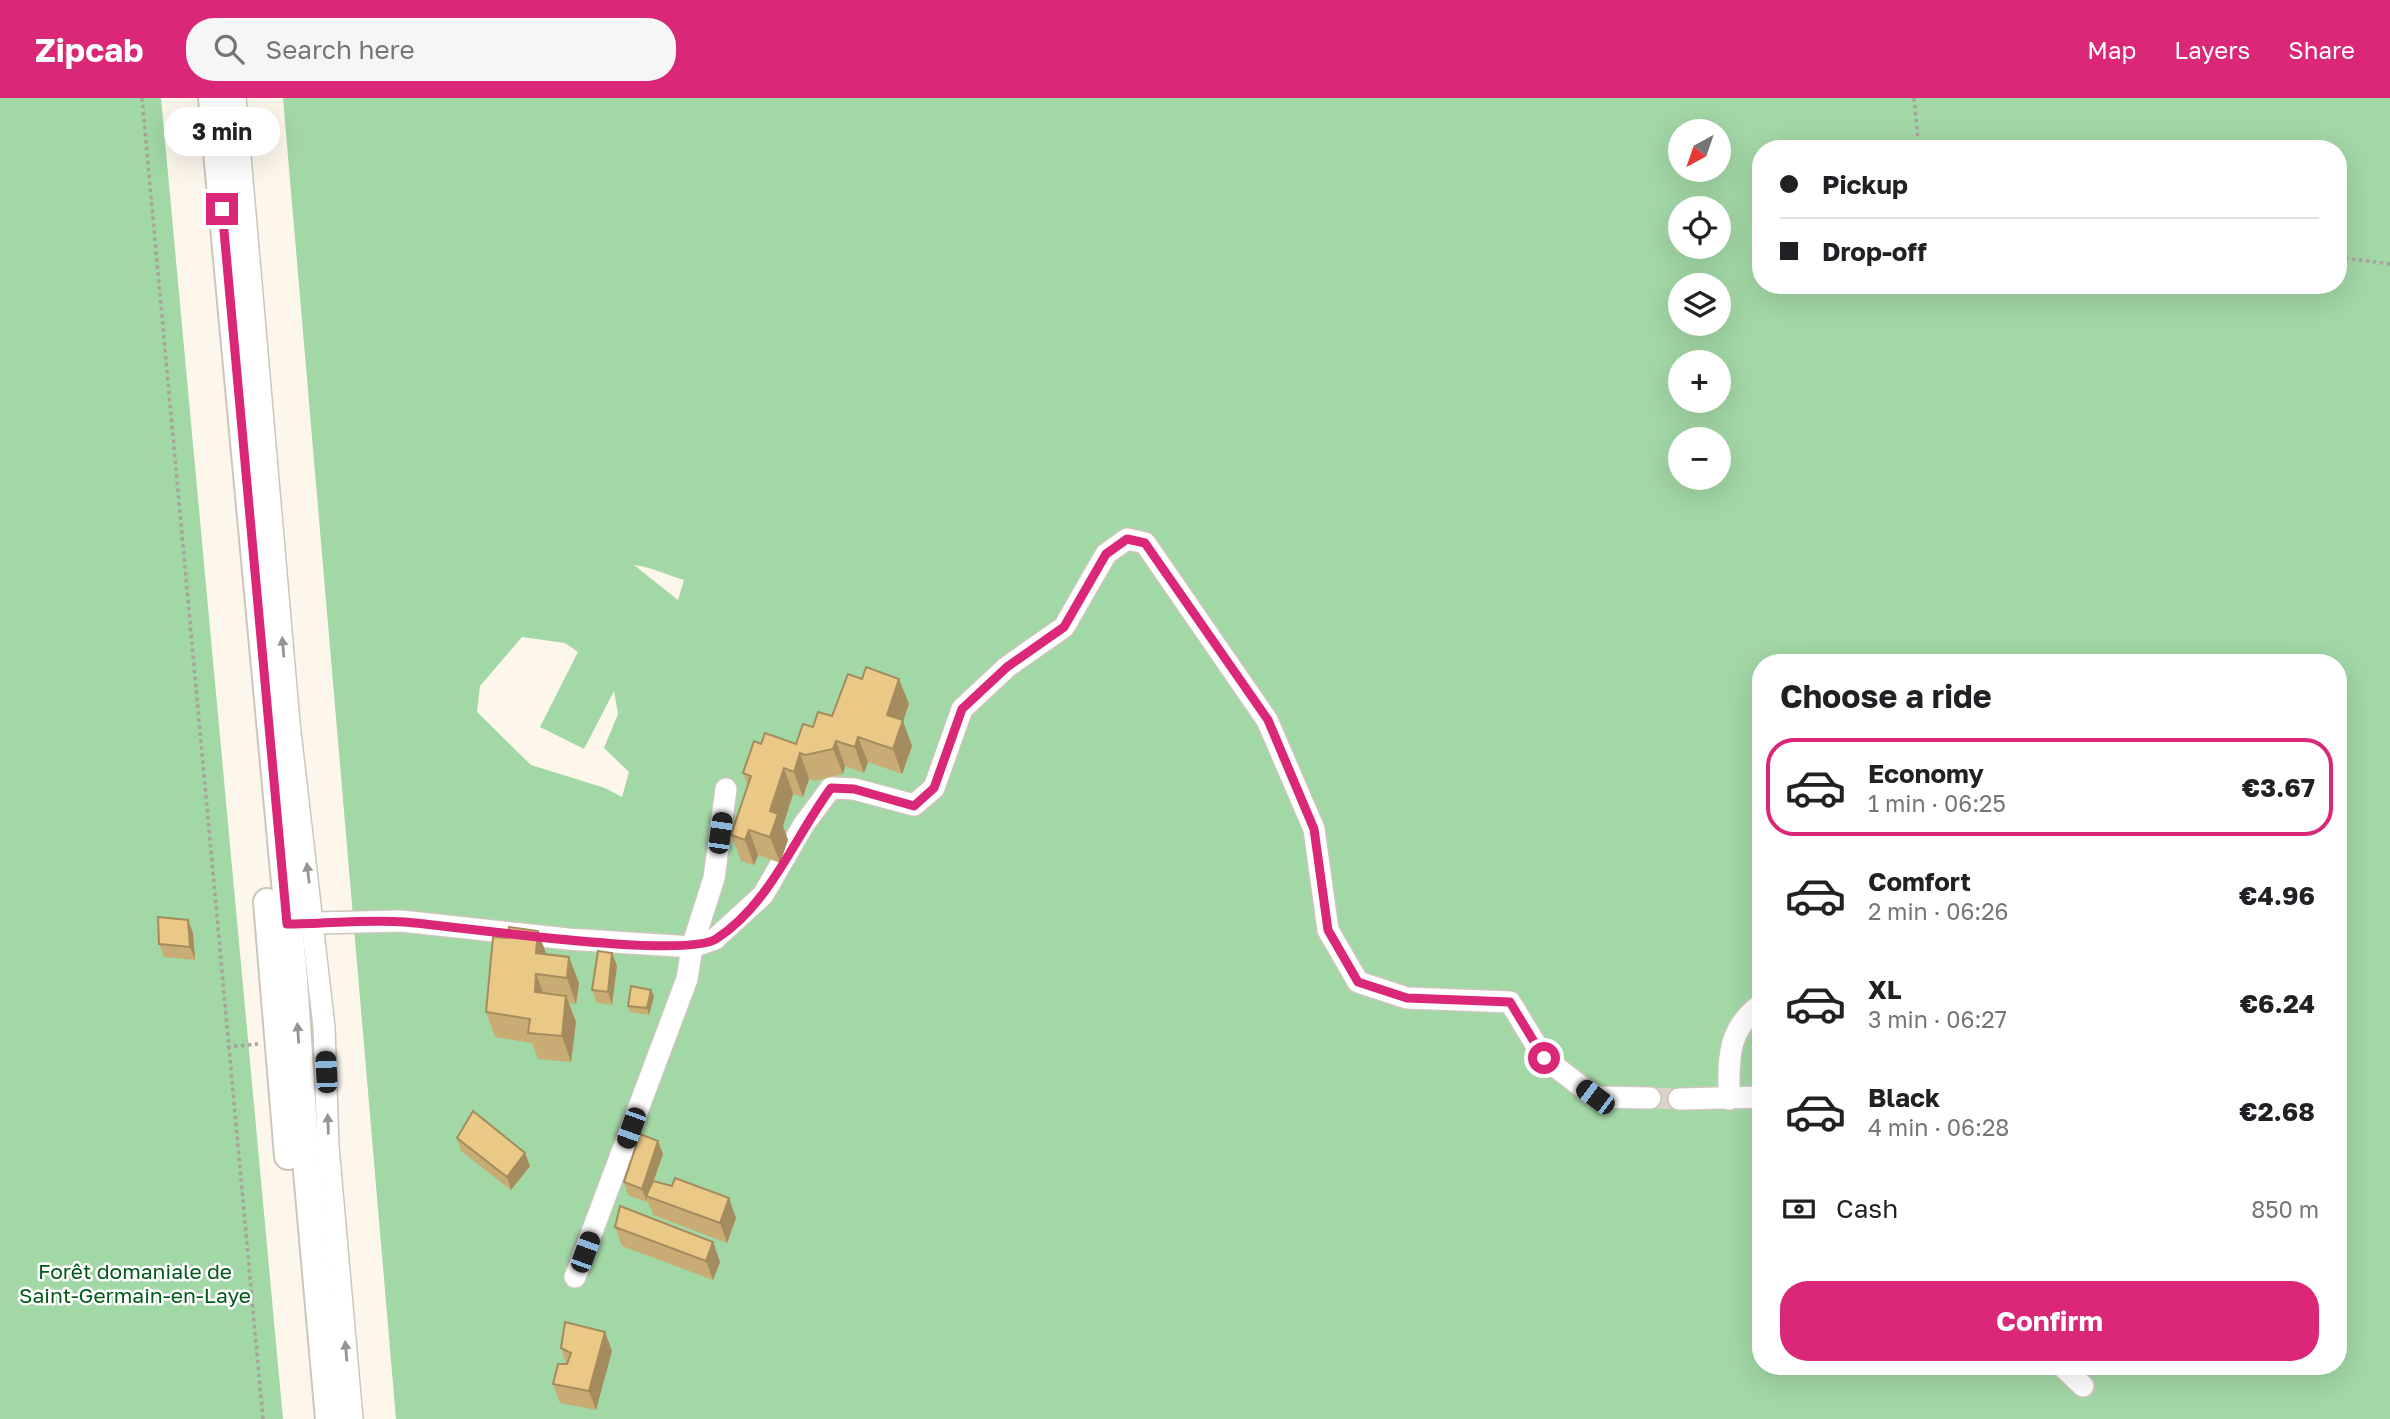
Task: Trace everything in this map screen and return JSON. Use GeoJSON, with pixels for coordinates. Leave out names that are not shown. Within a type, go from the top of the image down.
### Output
{"type":"FeatureCollection","features":[{"type":"Feature","properties":{"kind":"main road"},"geometry":{"type":"LineString","coordinates":[[196,98],[278,924],[294,979],[328,1419]]}},
{"type":"Feature","properties":{"kind":"main road"},"geometry":{"type":"LineString","coordinates":[[212,98],[278,924],[311,1419]]}},
{"type":"Feature","properties":{"kind":"lane"},"geometry":{"type":"LineString","coordinates":[[235,98],[289,723],[324,1027],[328,1146],[352,1419]]}},
{"type":"Feature","properties":{"kind":"lane"},"geometry":{"type":"LineString","coordinates":[[278,924],[401,922],[568,939],[692,947],[715,939],[763,895],[804,824],[831,788],[854,789],[914,806],[934,788],[962,709],[1007,667],[1064,627],[1106,554],[1127,539],[1145,543],[1268,720],[1314,829],[1328,930],[1358,982],[1407,998],[1510,1002],[1544,1058],[1595,1097],[1650,1098]]}},
{"type":"Feature","properties":{"kind":"lane"},"geometry":{"type":"LineString","coordinates":[[575,1277],[687,979],[692,947],[714,878],[726,789]]}},
{"type":"Feature","properties":{"kind":"lane"},"geometry":{"type":"LineString","coordinates":[[1729,1099],[1729,1050],[1744,1018],[1752,1012]]}},
{"type":"Feature","properties":{"kind":"lane"},"geometry":{"type":"LineString","coordinates":[[1679,1099],[1752,1098]]}},
{"type":"Feature","properties":{"kind":"lane"},"geometry":{"type":"LineString","coordinates":[[2071,1375],[2083,1386]]}},
{"type":"Feature","properties":{"kind":"path"},"geometry":{"type":"LineString","coordinates":[[142,98],[263,1419]]}},
{"type":"Feature","properties":{"kind":"path"},"geometry":{"type":"LineString","coordinates":[[1914,98],[1918,140]]}},
{"type":"Feature","properties":{"kind":"path"},"geometry":{"type":"LineString","coordinates":[[2347,258],[2390,264]]}},
{"type":"Feature","properties":{"kind":"path"},"geometry":{"type":"LineString","coordinates":[[227,1048],[260,1044]]}},
{"type":"Feature","properties":{"kind":"green space","name":"Forêt domaniale de Saint-Germain-en-Laye"},"geometry":{"type":"Polygon","coordinates":[[[0,98],[161,98],[283,1419],[0,1419],[0,98]]]}},
{"type":"Feature","properties":{"kind":"green space"},"geometry":{"type":"Polygon","coordinates":[[[283,98],[2390,98],[2390,1419],[396,1419],[283,98]],[[634,565],[678,600],[684,580],[634,565]],[[522,637],[480,686],[477,712],[531,765],[605,788],[622,797],[629,772],[604,748],[618,714],[614,691],[584,749],[540,727],[578,652],[565,643],[522,637]]]}},
{"type":"Feature","properties":{"kind":"building"},"geometry":{"type":"Polygon","coordinates":[[[866,667],[899,679],[887,715],[903,720],[893,749],[858,737],[855,747],[836,741],[833,749],[805,755],[800,753],[794,772],[784,768],[770,811],[778,814],[770,837],[749,830],[745,840],[731,835],[751,776],[743,773],[754,741],[761,744],[765,733],[796,744],[803,724],[813,727],[818,712],[832,716],[848,674],[862,679],[866,667]]]}},
{"type":"Feature","properties":{"kind":"building"},"geometry":{"type":"Polygon","coordinates":[[[158,917],[188,920],[190,947],[159,944],[158,917]]]}},
{"type":"Feature","properties":{"kind":"building"},"geometry":{"type":"Polygon","coordinates":[[[509,927],[538,931],[536,953],[569,957],[567,978],[536,974],[535,992],[566,996],[562,1036],[528,1033],[530,1019],[486,1012],[493,937],[508,938],[509,927]]]}},
{"type":"Feature","properties":{"kind":"building"},"geometry":{"type":"Polygon","coordinates":[[[598,951],[612,953],[608,992],[592,990],[598,951]]]}},
{"type":"Feature","properties":{"kind":"building"},"geometry":{"type":"Polygon","coordinates":[[[631,986],[651,990],[647,1008],[628,1006],[631,986]]]}},
{"type":"Feature","properties":{"kind":"building"},"geometry":{"type":"Polygon","coordinates":[[[473,1111],[525,1153],[507,1177],[457,1138],[473,1111]]]}},
{"type":"Feature","properties":{"kind":"building"},"geometry":{"type":"Polygon","coordinates":[[[640,1134],[658,1141],[642,1189],[624,1182],[640,1134]]]}},
{"type":"Feature","properties":{"kind":"building"},"geometry":{"type":"Polygon","coordinates":[[[675,1178],[729,1198],[720,1223],[646,1196],[653,1181],[672,1186],[675,1178]]]}},
{"type":"Feature","properties":{"kind":"building"},"geometry":{"type":"Polygon","coordinates":[[[620,1206],[713,1242],[706,1261],[615,1227],[620,1206]]]}},
{"type":"Feature","properties":{"kind":"building"},"geometry":{"type":"Polygon","coordinates":[[[565,1322],[605,1332],[589,1391],[553,1384],[558,1364],[567,1364],[571,1353],[561,1348],[565,1322]]]}},
{"type":"Feature","properties":{"kind":"tunnel"},"geometry":{"type":"LineString","coordinates":[[1650,1098],[1679,1099]]}},
{"type":"Feature","properties":{"kind":"route"},"geometry":{"type":"LineString","coordinates":[[222,209],[287,924],[401,922],[568,939],[692,947],[715,939],[763,895],[804,824],[831,788],[854,789],[914,806],[934,788],[962,709],[1007,667],[1064,627],[1106,554],[1127,539],[1145,543],[1268,720],[1314,829],[1328,930],[1358,982],[1407,998],[1510,1002],[1544,1058]]}}]}
